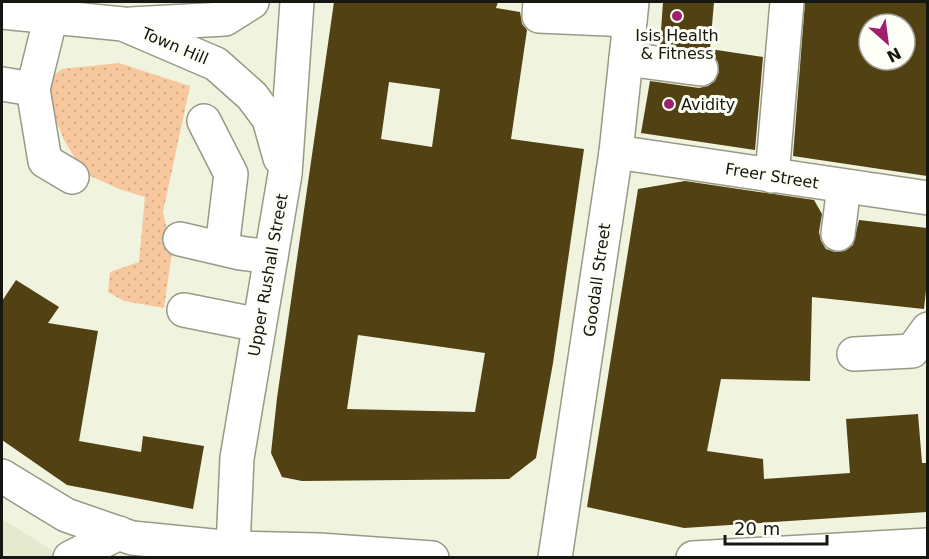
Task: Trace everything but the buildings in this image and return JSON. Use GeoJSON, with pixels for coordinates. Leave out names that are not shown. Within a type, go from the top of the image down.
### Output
{"type":"FeatureCollection","features":[{"type":"Feature","properties":{"kind":"street"},"geometry":{"type":"LineString","coordinates":[[123,24],[225,20],[252,2]]}},
{"type":"Feature","properties":{"kind":"street","name":"Upper Rushall Street"},"geometry":{"type":"LineString","coordinates":[[234,553],[237,458],[285,174],[297,2]]}},
{"type":"Feature","properties":{"kind":"street"},"geometry":{"type":"LineString","coordinates":[[540,2],[539,16],[631,11]]}},
{"type":"Feature","properties":{"kind":"street"},"geometry":{"type":"LineString","coordinates":[[772,176],[787,2]]}},
{"type":"Feature","properties":{"kind":"street","name":"Goodall Street"},"geometry":{"type":"LineString","coordinates":[[555,558],[616,152],[631,11]]}},
{"type":"Feature","properties":{"kind":"street","name":"Town Hill"},"geometry":{"type":"LineString","coordinates":[[2,12],[123,24],[216,64],[252,96],[269,120],[285,174]]}},
{"type":"Feature","properties":{"kind":"street"},"geometry":{"type":"LineString","coordinates":[[51,16],[33,89],[45,161],[72,177]]}},
{"type":"Feature","properties":{"kind":"street"},"geometry":{"type":"LineString","coordinates":[[626,59],[701,69]]}},
{"type":"Feature","properties":{"kind":"street"},"geometry":{"type":"LineString","coordinates":[[2,84],[33,89]]}},
{"type":"Feature","properties":{"kind":"street"},"geometry":{"type":"LineString","coordinates":[[204,121],[231,174],[222,249]]}},
{"type":"Feature","properties":{"kind":"street","name":"Freer Street"},"geometry":{"type":"LineString","coordinates":[[616,152],[844,186],[921,190]]}},
{"type":"Feature","properties":{"kind":"street"},"geometry":{"type":"LineString","coordinates":[[838,234],[844,186]]}},
{"type":"Feature","properties":{"kind":"street"},"geometry":{"type":"LineString","coordinates":[[180,238],[222,249],[271,257]]}},
{"type":"Feature","properties":{"kind":"street"},"geometry":{"type":"LineString","coordinates":[[184,310],[259,325]]}},
{"type":"Feature","properties":{"kind":"street"},"geometry":{"type":"LineString","coordinates":[[854,354],[912,351],[927,329]]}},
{"type":"Feature","properties":{"kind":"street"},"geometry":{"type":"LineString","coordinates":[[2,476],[66,515],[125,536],[234,553],[319,550],[432,558]]}},
{"type":"Feature","properties":{"kind":"street"},"geometry":{"type":"LineString","coordinates":[[70,558],[125,536]]}},
{"type":"Feature","properties":{"kind":"street"},"geometry":{"type":"LineString","coordinates":[[125,536],[158,558]]}},
{"type":"Feature","properties":{"kind":"street"},"geometry":{"type":"LineString","coordinates":[[693,558],[927,545]]}},
{"type":"Feature","properties":{"kind":"shaded area"},"geometry":{"type":"Polygon","coordinates":[[[119,63],[190,86],[163,212],[172,252],[164,308],[124,301],[108,292],[110,272],[139,262],[145,197],[119,189],[84,173],[64,140],[47,97],[52,76],[62,69],[119,63]]]}},
{"type":"Feature","properties":{"kind":"shaded area"},"geometry":{"type":"Polygon","coordinates":[[[2,519],[63,557],[2,557],[2,519]]]}},
{"type":"Feature","properties":{"kind":"place","name":"Isis Health & Fitness"},"geometry":{"type":"Point","coordinates":[677,16]}},
{"type":"Feature","properties":{"kind":"place","name":"Avidity"},"geometry":{"type":"Point","coordinates":[669,104]}}]}
